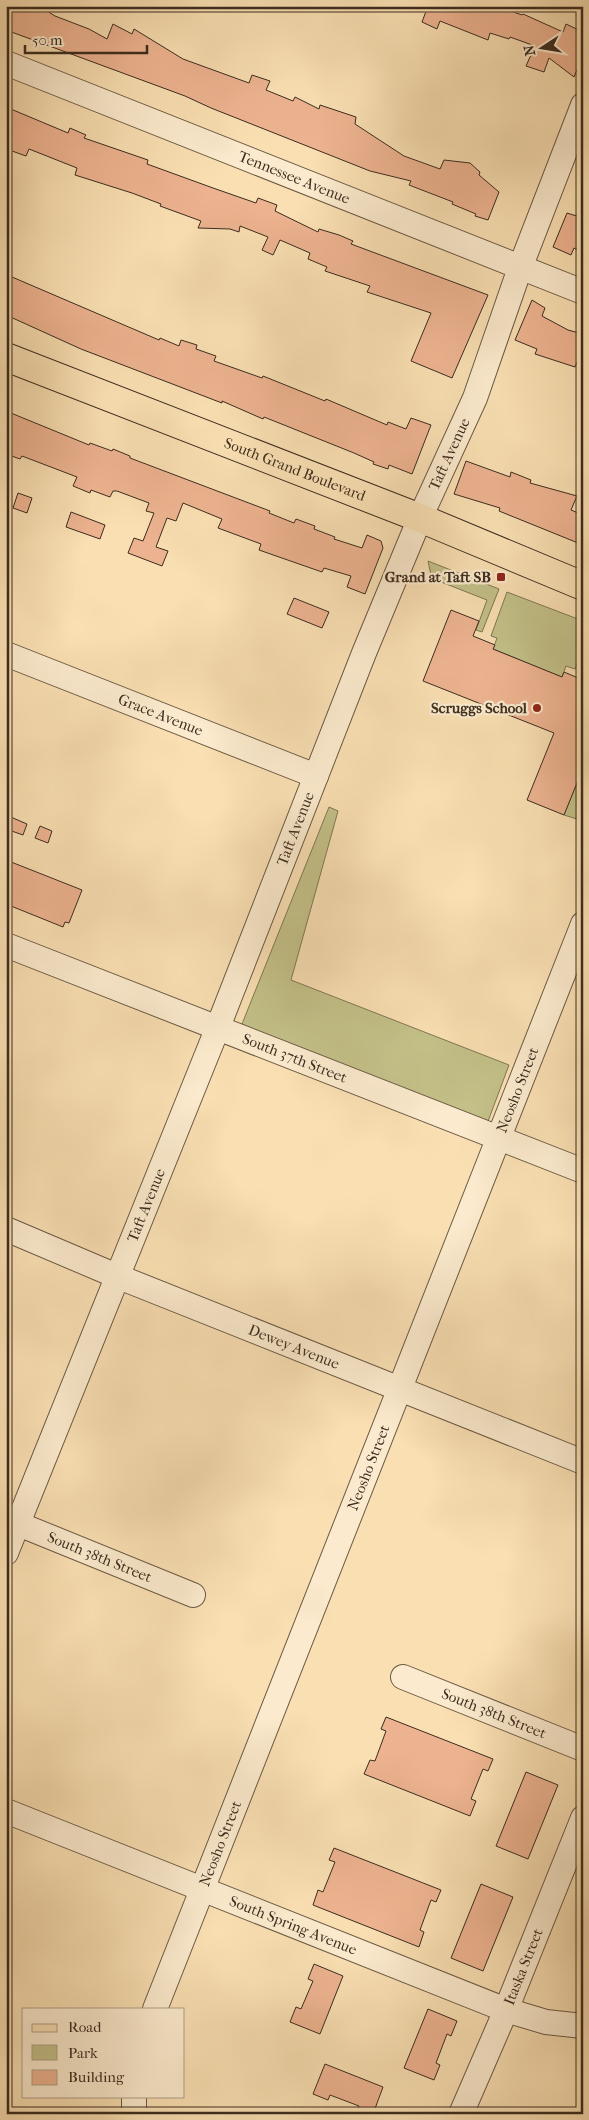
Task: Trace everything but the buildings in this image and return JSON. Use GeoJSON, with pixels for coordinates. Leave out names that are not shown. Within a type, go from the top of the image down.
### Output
{"type":"FeatureCollection","features":[{"type":"Feature","properties":{"kind":"main road","name":"South Grand Boulevard"},"geometry":{"type":"LineString","coordinates":[[6,357],[420,518],[583,586]]}},
{"type":"Feature","properties":{"kind":"street","name":"Tennessee Avenue"},"geometry":{"type":"LineString","coordinates":[[6,63],[583,292]]}},
{"type":"Feature","properties":{"kind":"street","name":"Taft Avenue"},"geometry":{"type":"LineString","coordinates":[[6,1553],[12,1521],[119,1277],[316,776],[420,518],[475,398],[520,268],[583,105]]}},
{"type":"Feature","properties":{"kind":"street","name":"Grace Avenue"},"geometry":{"type":"LineString","coordinates":[[6,654],[316,776]]}},
{"type":"Feature","properties":{"kind":"street","name":"Neosho Street"},"geometry":{"type":"LineString","coordinates":[[155,2008],[201,1889],[401,1390],[583,924]]}},
{"type":"Feature","properties":{"kind":"street","name":"South 37th Street"},"geometry":{"type":"LineString","coordinates":[[6,945],[583,1171]]}},
{"type":"Feature","properties":{"kind":"street","name":"Dewey Avenue"},"geometry":{"type":"LineString","coordinates":[[6,1229],[119,1277],[583,1462]]}},
{"type":"Feature","properties":{"kind":"street","name":"South 38th Street"},"geometry":{"type":"LineString","coordinates":[[12,1521],[194,1596]]}},
{"type":"Feature","properties":{"kind":"street","name":"South 38th Street"},"geometry":{"type":"LineString","coordinates":[[403,1677],[583,1749]]}},
{"type":"Feature","properties":{"kind":"street","name":"South Spring Avenue"},"geometry":{"type":"LineString","coordinates":[[6,1811],[506,2010],[546,2022],[583,2026]]}},
{"type":"Feature","properties":{"kind":"street","name":"Itaska Street"},"geometry":{"type":"LineString","coordinates":[[461,2114],[506,2010],[583,1818]]}},
{"type":"Feature","properties":{"kind":"street"},"geometry":{"type":"LineString","coordinates":[[134,2098],[134,2114]]}},
{"type":"Feature","properties":{"kind":"green space"},"geometry":{"type":"Polygon","coordinates":[[[428,561],[499,589],[482,632],[476,630],[487,600],[436,580],[431,575],[428,561]]]}},
{"type":"Feature","properties":{"kind":"green space"},"geometry":{"type":"Polygon","coordinates":[[[507,592],[583,621],[583,650],[575,669],[566,666],[562,677],[493,649],[497,638],[491,636],[507,592]]]}},
{"type":"Feature","properties":{"kind":"green space"},"geometry":{"type":"Polygon","coordinates":[[[583,768],[583,821],[564,815],[583,768]]]}},
{"type":"Feature","properties":{"kind":"green space"},"geometry":{"type":"Polygon","coordinates":[[[329,807],[338,811],[291,980],[509,1065],[487,1124],[248,1031],[242,1024],[329,807]]]}},
{"type":"Feature","properties":{"kind":"place","name":"Grand at Taft SB"},"geometry":{"type":"Point","coordinates":[501,577]}},
{"type":"Feature","properties":{"kind":"place","name":"Scruggs School"},"geometry":{"type":"Point","coordinates":[537,708]}}]}
